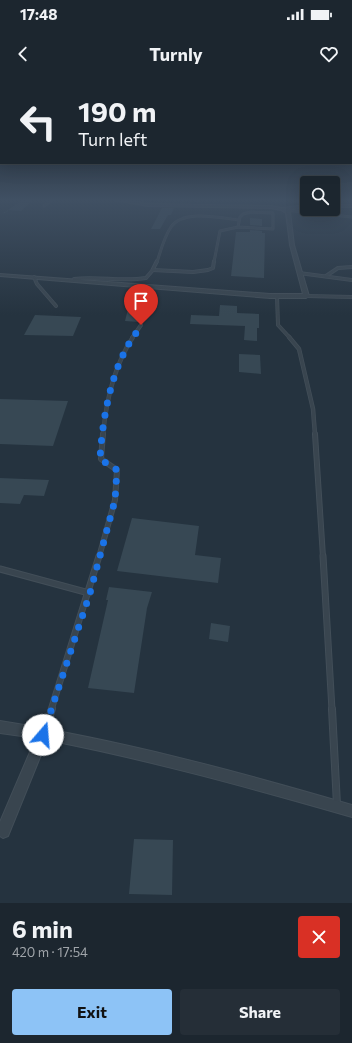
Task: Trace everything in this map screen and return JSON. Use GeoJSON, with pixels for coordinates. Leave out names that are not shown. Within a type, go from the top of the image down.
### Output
{"type":"FeatureCollection","features":[{"type":"Feature","properties":{"kind":"street"},"geometry":{"type":"LineString","coordinates":[[0,275],[277,296],[306,296],[291,238]]}},
{"type":"Feature","properties":{"kind":"street"},"geometry":{"type":"LineString","coordinates":[[0,727],[124,751],[196,768],[352,811]]}},
{"type":"Feature","properties":{"kind":"street"},"geometry":{"type":"LineString","coordinates":[[3,831],[43,735]]}},
{"type":"Feature","properties":{"kind":"lane"},"geometry":{"type":"LineString","coordinates":[[74,280],[87,277],[123,280],[146,278],[153,270],[165,238]]}},
{"type":"Feature","properties":{"kind":"lane"},"geometry":{"type":"LineString","coordinates":[[153,270],[201,272],[211,270],[213,268],[219,238]]}},
{"type":"Feature","properties":{"kind":"lane"},"geometry":{"type":"LineString","coordinates":[[326,276],[334,269],[339,267],[352,267]]}},
{"type":"Feature","properties":{"kind":"lane"},"geometry":{"type":"LineString","coordinates":[[299,273],[352,280]]}},
{"type":"Feature","properties":{"kind":"lane"},"geometry":{"type":"LineString","coordinates":[[34,277],[37,284],[56,306]]}},
{"type":"Feature","properties":{"kind":"lane"},"geometry":{"type":"LineString","coordinates":[[277,296],[278,325],[298,349],[313,410],[320,494],[338,807]]}},
{"type":"Feature","properties":{"kind":"lane"},"geometry":{"type":"LineString","coordinates":[[306,296],[352,297]]}},
{"type":"Feature","properties":{"kind":"lane"},"geometry":{"type":"LineString","coordinates":[[43,735],[90,593],[115,500],[117,470],[100,459],[104,421],[116,373],[125,350],[141,325]]}},
{"type":"Feature","properties":{"kind":"lane"},"geometry":{"type":"LineString","coordinates":[[0,569],[90,593]]}},
{"type":"Feature","properties":{"kind":"building"},"geometry":{"type":"Polygon","coordinates":[[[235,238],[265,238],[264,278],[231,276],[235,238]]]}},
{"type":"Feature","properties":{"kind":"building"},"geometry":{"type":"Polygon","coordinates":[[[129,305],[143,306],[139,322],[125,321],[129,305]]]}},
{"type":"Feature","properties":{"kind":"building"},"geometry":{"type":"Polygon","coordinates":[[[220,305],[237,306],[237,313],[259,314],[257,341],[244,340],[245,326],[190,324],[191,315],[219,316],[220,305]]]}},
{"type":"Feature","properties":{"kind":"building"},"geometry":{"type":"Polygon","coordinates":[[[35,315],[81,317],[73,336],[24,335],[35,315]]]}},
{"type":"Feature","properties":{"kind":"building"},"geometry":{"type":"Polygon","coordinates":[[[239,354],[260,355],[261,374],[239,372],[239,354]]]}},
{"type":"Feature","properties":{"kind":"building"},"geometry":{"type":"Polygon","coordinates":[[[0,399],[68,401],[53,446],[0,444],[0,399]]]}},
{"type":"Feature","properties":{"kind":"building"},"geometry":{"type":"Polygon","coordinates":[[[0,478],[49,480],[44,496],[24,495],[20,504],[0,503],[0,478]]]}},
{"type":"Feature","properties":{"kind":"building"},"geometry":{"type":"Polygon","coordinates":[[[132,518],[199,526],[195,555],[221,558],[218,583],[117,571],[132,518]]]}},
{"type":"Feature","properties":{"kind":"building"},"geometry":{"type":"Polygon","coordinates":[[[109,587],[152,592],[147,608],[134,693],[88,688],[108,600],[106,600],[109,587]]]}},
{"type":"Feature","properties":{"kind":"building"},"geometry":{"type":"Polygon","coordinates":[[[211,623],[230,626],[228,642],[209,639],[211,623]]]}},
{"type":"Feature","properties":{"kind":"building"},"geometry":{"type":"Polygon","coordinates":[[[134,839],[173,840],[172,895],[129,894],[134,839]]]}},
{"type":"Feature","properties":{"kind":"route"},"geometry":{"type":"LineString","coordinates":[[43,735],[90,593],[115,500],[117,470],[100,459],[101,441],[104,421],[116,373],[125,350],[141,325]]}}]}
